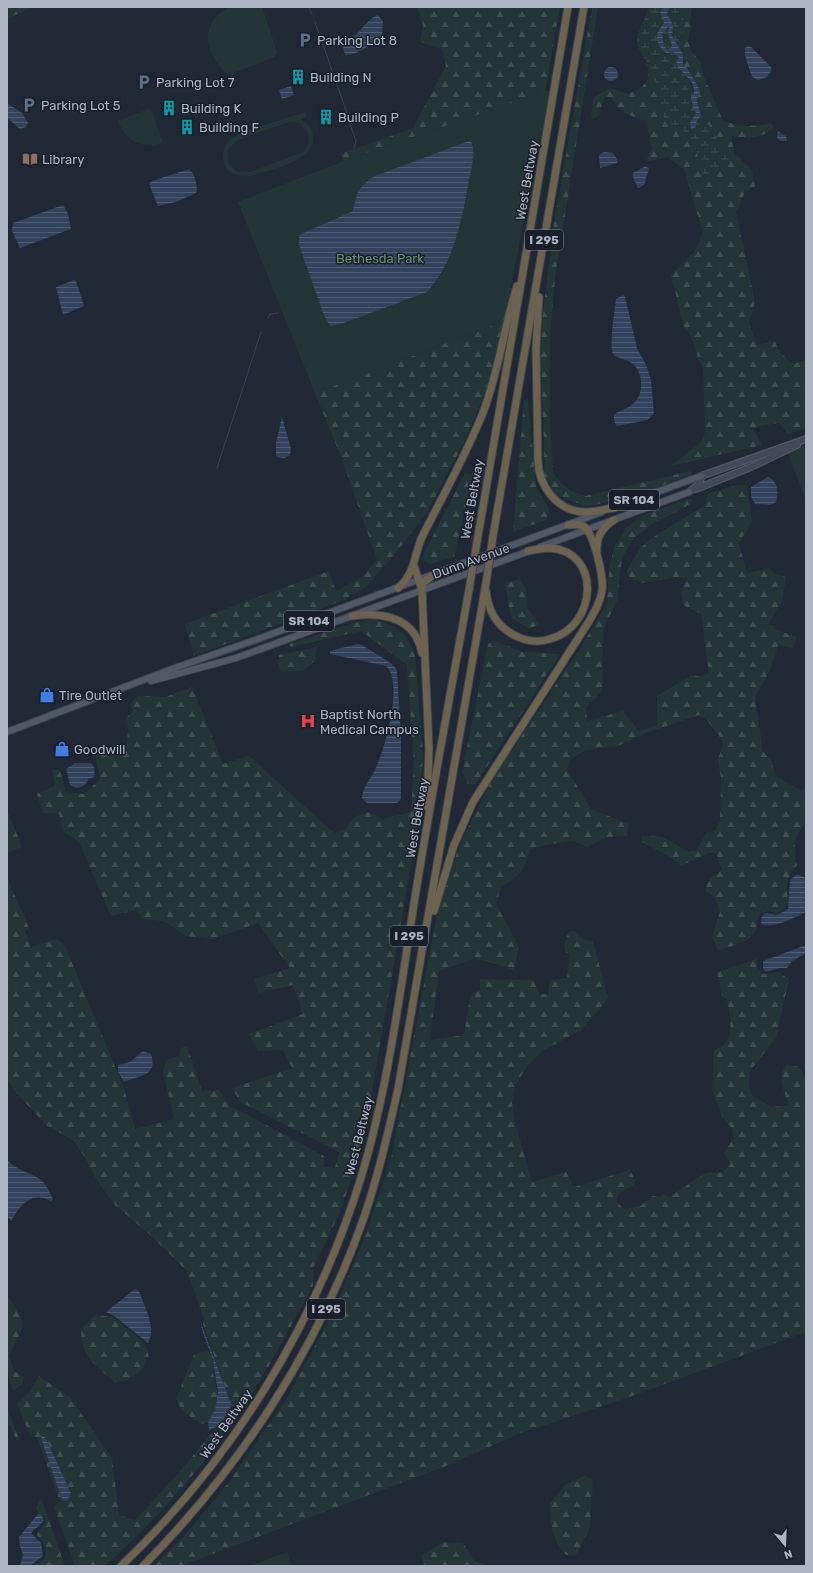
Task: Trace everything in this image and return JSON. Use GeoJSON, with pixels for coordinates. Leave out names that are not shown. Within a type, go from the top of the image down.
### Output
{"type":"FeatureCollection","features":[{"type":"Feature","properties":{"kind":"highway","name":"West Beltway"},"geometry":{"type":"LineString","coordinates":[[122,1566],[167,1519],[233,1436],[275,1372],[319,1289],[361,1179],[378,1115],[568,7]]}},
{"type":"Feature","properties":{"kind":"highway","name":"West Beltway"},"geometry":{"type":"LineString","coordinates":[[143,1566],[198,1506],[244,1448],[283,1388],[306,1348],[334,1290],[363,1220],[390,1128],[423,952],[584,7]]}},
{"type":"Feature","properties":{"kind":"highway"},"geometry":{"type":"LineString","coordinates":[[546,228],[538,306],[536,348],[538,461],[540,476],[548,492],[564,506],[584,512],[614,508]]}},
{"type":"Feature","properties":{"kind":"highway"},"geometry":{"type":"LineString","coordinates":[[398,588],[408,579],[414,564],[418,547],[468,448],[484,410],[525,260]]}},
{"type":"Feature","properties":{"kind":"highway"},"geometry":{"type":"LineString","coordinates":[[423,952],[447,863],[473,802],[595,610],[602,583],[597,545],[599,535],[605,527],[614,520]]}},
{"type":"Feature","properties":{"kind":"highway"},"geometry":{"type":"LineString","coordinates":[[568,525],[580,525],[587,530],[598,555]]}},
{"type":"Feature","properties":{"kind":"highway"},"geometry":{"type":"LineString","coordinates":[[486,584],[487,599],[492,614],[509,632],[524,639],[540,641],[560,636],[569,630],[580,618],[587,601],[588,584],[582,568],[575,558],[563,551],[548,548],[528,551]]}},
{"type":"Feature","properties":{"kind":"highway"},"geometry":{"type":"LineString","coordinates":[[414,564],[422,590]]}},
{"type":"Feature","properties":{"kind":"highway"},"geometry":{"type":"LineString","coordinates":[[421,866],[428,804],[429,764],[422,590],[423,583],[432,576]]}},
{"type":"Feature","properties":{"kind":"highway"},"geometry":{"type":"LineString","coordinates":[[352,616],[380,614],[400,621],[417,639],[424,664]]}},
{"type":"Feature","properties":{"kind":"main road","name":"Dunn Avenue"},"geometry":{"type":"LineString","coordinates":[[7,732],[172,669],[432,576],[701,476],[806,440]]}},
{"type":"Feature","properties":{"kind":"main road","name":"Dunn Avenue"},"geometry":{"type":"LineString","coordinates":[[138,683],[214,665],[262,649],[689,492],[751,467],[806,440]]}},
{"type":"Feature","properties":{"kind":"main road"},"geometry":{"type":"LineString","coordinates":[[704,486],[713,472]]}},
{"type":"Feature","properties":{"kind":"main road"},"geometry":{"type":"LineString","coordinates":[[689,492],[700,483],[701,476]]}},
{"type":"Feature","properties":{"kind":"main road"},"geometry":{"type":"LineString","coordinates":[[258,639],[262,649]]}},
{"type":"Feature","properties":{"kind":"green space"},"geometry":{"type":"Polygon","coordinates":[[[7,7],[33,7],[7,19],[7,7]]]}},
{"type":"Feature","properties":{"kind":"green space"},"geometry":{"type":"Polygon","coordinates":[[[229,7],[262,7],[277,52],[275,57],[228,75],[214,58],[208,40],[212,23],[219,14],[229,7]]]}},
{"type":"Feature","properties":{"kind":"green space"},"geometry":{"type":"Polygon","coordinates":[[[417,7],[560,7],[545,92],[344,161],[340,154],[413,128],[446,66],[442,49],[420,42],[423,26],[417,7]]]}},
{"type":"Feature","properties":{"kind":"green space"},"geometry":{"type":"Polygon","coordinates":[[[592,7],[598,7],[555,278],[550,337],[550,421],[553,473],[560,482],[571,491],[586,496],[691,471],[692,475],[644,492],[599,504],[585,506],[556,495],[545,477],[541,362],[542,322],[553,229],[592,7]]]}},
{"type":"Feature","properties":{"kind":"green space"},"geometry":{"type":"Polygon","coordinates":[[[649,7],[663,7],[661,10],[664,23],[657,32],[666,53],[674,52],[677,54],[683,72],[689,79],[694,92],[691,97],[696,113],[691,130],[696,128],[697,120],[701,116],[711,128],[730,162],[720,171],[704,175],[697,162],[698,154],[682,129],[670,129],[658,107],[659,88],[653,77],[648,79],[648,67],[645,64],[647,61],[641,53],[637,39],[649,7]]]}},
{"type":"Feature","properties":{"kind":"green space"},"geometry":{"type":"Polygon","coordinates":[[[669,7],[688,7],[684,11],[684,27],[677,45],[672,36],[673,25],[667,14],[669,7]]]}},
{"type":"Feature","properties":{"kind":"green space"},"geometry":{"type":"Polygon","coordinates":[[[688,7],[692,7],[691,26],[688,40],[691,51],[700,61],[704,77],[723,121],[747,126],[771,123],[773,128],[763,135],[748,138],[731,136],[735,154],[752,171],[755,186],[745,192],[736,212],[755,302],[749,323],[757,345],[775,341],[778,350],[792,364],[806,360],[806,428],[788,434],[779,423],[761,426],[753,429],[762,445],[671,466],[701,442],[705,433],[703,368],[698,358],[692,337],[684,327],[671,275],[695,251],[703,233],[684,169],[667,157],[646,162],[652,148],[646,121],[625,113],[617,106],[611,97],[604,98],[599,115],[593,119],[591,115],[594,97],[610,88],[628,94],[642,87],[648,79],[653,76],[659,88],[658,107],[670,128],[682,129],[698,154],[697,162],[711,128],[701,116],[692,75],[683,66],[683,54],[677,45],[684,27],[684,11],[688,7]]]}},
{"type":"Feature","properties":{"kind":"green space"},"geometry":{"type":"Polygon","coordinates":[[[668,27],[672,47],[668,49],[664,44],[662,34],[668,27]]]}},
{"type":"Feature","properties":{"kind":"green space","name":"Bethesda Park"},"geometry":{"type":"Polygon","coordinates":[[[550,90],[504,321],[315,393],[238,202],[344,161],[550,90]]]}},
{"type":"Feature","properties":{"kind":"green space"},"geometry":{"type":"Polygon","coordinates":[[[148,109],[152,111],[163,143],[148,145],[135,142],[125,134],[121,128],[118,121],[148,109]]]}},
{"type":"Feature","properties":{"kind":"green space"},"geometry":{"type":"Polygon","coordinates":[[[305,112],[306,117],[300,119],[309,126],[313,135],[313,144],[308,152],[291,163],[251,176],[237,175],[228,170],[224,164],[223,152],[231,139],[254,129],[305,112]],[[289,122],[236,141],[228,150],[229,164],[236,171],[250,172],[303,152],[309,143],[308,133],[299,123],[289,122]]]}},
{"type":"Feature","properties":{"kind":"green space"},"geometry":{"type":"Polygon","coordinates":[[[504,321],[486,390],[465,441],[427,512],[399,549],[367,586],[344,600],[194,656],[185,624],[329,571],[336,591],[361,578],[377,560],[342,459],[315,393],[504,321]]]}},
{"type":"Feature","properties":{"kind":"green space"},"geometry":{"type":"Polygon","coordinates":[[[528,399],[536,487],[549,509],[546,520],[513,532],[524,400],[528,399]]]}},
{"type":"Feature","properties":{"kind":"green space"},"geometry":{"type":"Polygon","coordinates":[[[806,444],[806,501],[788,453],[806,444]]]}},
{"type":"Feature","properties":{"kind":"green space"},"geometry":{"type":"Polygon","coordinates":[[[465,473],[473,475],[454,557],[429,564],[421,559],[465,473]]]}},
{"type":"Feature","properties":{"kind":"green space"},"geometry":{"type":"Polygon","coordinates":[[[747,485],[752,521],[739,544],[747,573],[769,568],[773,573],[786,577],[782,601],[769,623],[777,630],[797,637],[793,648],[778,646],[770,670],[755,697],[763,752],[771,760],[776,776],[798,789],[806,790],[806,823],[802,827],[797,837],[795,854],[797,865],[787,882],[789,902],[785,909],[776,913],[770,911],[761,913],[757,920],[755,932],[750,937],[738,944],[718,951],[712,936],[720,912],[715,898],[705,890],[710,878],[722,870],[716,853],[708,853],[681,866],[672,858],[642,842],[642,836],[663,837],[689,852],[697,850],[706,833],[715,831],[720,821],[721,779],[718,759],[723,744],[720,737],[706,719],[699,715],[649,732],[618,746],[586,750],[571,759],[567,769],[591,809],[629,824],[627,836],[607,837],[587,847],[575,841],[550,844],[530,849],[526,863],[521,872],[501,887],[496,904],[519,947],[514,970],[476,958],[439,971],[430,1040],[464,1035],[470,996],[480,989],[480,979],[533,980],[540,994],[548,994],[550,980],[567,978],[570,953],[566,953],[564,943],[569,932],[575,931],[585,940],[593,941],[608,999],[581,1030],[544,1050],[527,1066],[515,1086],[512,1102],[514,1119],[532,1182],[566,1172],[574,1187],[630,1170],[635,1180],[634,1185],[619,1193],[616,1201],[624,1209],[640,1206],[653,1196],[659,1197],[664,1194],[669,1197],[704,1174],[724,1171],[731,1163],[724,1153],[734,1138],[732,1129],[722,1116],[712,1091],[714,1050],[721,1047],[726,1042],[730,1029],[727,999],[722,996],[717,972],[757,959],[757,967],[762,974],[778,972],[789,979],[776,1038],[750,1071],[749,1086],[752,1096],[772,1107],[789,1105],[783,1090],[781,1079],[783,1069],[787,1065],[799,1067],[806,1080],[806,1332],[627,1398],[521,1433],[446,1466],[181,1566],[154,1566],[185,1535],[229,1482],[287,1398],[331,1316],[364,1239],[391,1159],[437,915],[459,846],[490,783],[584,642],[607,603],[609,570],[614,547],[627,527],[644,515],[691,498],[694,501],[679,511],[653,523],[633,539],[622,558],[617,601],[603,630],[602,691],[586,707],[587,721],[623,711],[639,731],[657,725],[657,696],[692,675],[701,677],[709,674],[701,614],[683,605],[681,591],[687,578],[677,577],[643,583],[629,577],[627,570],[641,547],[659,533],[704,506],[709,493],[734,486],[747,485]]]}},
{"type":"Feature","properties":{"kind":"green space"},"geometry":{"type":"Polygon","coordinates":[[[520,579],[526,589],[528,609],[539,624],[530,629],[511,618],[505,583],[520,579]]]}},
{"type":"Feature","properties":{"kind":"green space"},"geometry":{"type":"Polygon","coordinates":[[[372,619],[381,621],[403,634],[411,645],[415,653],[423,754],[419,818],[368,1114],[357,1162],[340,1212],[313,1268],[313,1286],[247,1402],[232,1424],[182,1488],[105,1566],[75,1566],[54,1506],[60,1502],[37,1437],[30,1436],[17,1403],[29,1393],[39,1376],[70,1397],[112,1458],[119,1515],[135,1520],[186,1465],[221,1420],[231,1404],[203,1324],[204,1319],[187,1271],[148,1233],[115,1205],[96,1179],[86,1159],[74,1141],[46,1125],[14,1090],[7,1079],[7,871],[9,882],[29,928],[25,931],[31,947],[57,939],[65,946],[124,1088],[135,1129],[174,1119],[163,1072],[166,1060],[180,1056],[181,1048],[187,1046],[202,1091],[219,1090],[229,1105],[324,1156],[324,1167],[335,1168],[339,1152],[240,1102],[232,1088],[292,1068],[283,1050],[258,1051],[249,1034],[303,1014],[293,985],[259,993],[254,979],[290,968],[258,923],[214,939],[186,936],[164,921],[142,919],[137,910],[111,916],[79,842],[63,832],[59,814],[43,813],[37,794],[55,786],[52,770],[60,770],[66,792],[84,794],[100,779],[95,755],[127,744],[128,729],[125,719],[133,711],[130,704],[138,696],[166,697],[192,687],[223,764],[249,756],[334,833],[345,829],[354,817],[369,812],[383,819],[411,812],[414,763],[407,665],[361,631],[291,647],[289,644],[347,625],[372,619]],[[42,1436],[41,1438],[62,1500],[71,1493],[45,1437],[42,1436]]]}},
{"type":"Feature","properties":{"kind":"green space"},"geometry":{"type":"Polygon","coordinates":[[[495,641],[523,652],[560,654],[475,785],[468,784],[462,772],[488,644],[495,641]]]}},
{"type":"Feature","properties":{"kind":"green space"},"geometry":{"type":"Polygon","coordinates":[[[317,647],[315,661],[302,671],[281,672],[278,663],[279,655],[317,647]]]}},
{"type":"Feature","properties":{"kind":"green space"},"geometry":{"type":"Polygon","coordinates":[[[344,711],[355,713],[353,721],[343,719],[344,711]]]}},
{"type":"Feature","properties":{"kind":"green space"},"geometry":{"type":"Polygon","coordinates":[[[7,810],[22,847],[7,853],[7,810]]]}},
{"type":"Feature","properties":{"kind":"green space"},"geometry":{"type":"Polygon","coordinates":[[[7,1296],[22,1319],[19,1337],[9,1355],[14,1371],[24,1377],[22,1384],[13,1391],[7,1373],[7,1296]]]}},
{"type":"Feature","properties":{"kind":"green space"},"geometry":{"type":"Polygon","coordinates":[[[96,1315],[113,1317],[142,1341],[147,1350],[149,1357],[142,1370],[126,1381],[114,1382],[91,1360],[87,1354],[82,1339],[81,1330],[96,1315]]]}},
{"type":"Feature","properties":{"kind":"green space"},"geometry":{"type":"Polygon","coordinates":[[[205,1351],[210,1352],[215,1369],[213,1372],[218,1396],[215,1411],[208,1422],[202,1424],[182,1411],[176,1399],[194,1355],[205,1351]]]}},
{"type":"Feature","properties":{"kind":"green space"},"geometry":{"type":"Polygon","coordinates":[[[7,1408],[19,1439],[16,1440],[10,1425],[7,1424],[7,1408]]]}},
{"type":"Feature","properties":{"kind":"green space"},"geometry":{"type":"Polygon","coordinates":[[[584,1476],[593,1479],[590,1527],[576,1555],[566,1555],[558,1544],[551,1524],[550,1503],[565,1485],[584,1476]]]}},
{"type":"Feature","properties":{"kind":"green space"},"geometry":{"type":"Polygon","coordinates":[[[41,1498],[65,1566],[34,1566],[46,1555],[46,1548],[37,1535],[39,1530],[45,1524],[45,1516],[39,1513],[36,1508],[41,1498]]]}},
{"type":"Feature","properties":{"kind":"green space"},"geometry":{"type":"Polygon","coordinates":[[[444,1542],[463,1543],[474,1561],[487,1566],[425,1566],[421,1556],[444,1542]]]}},
{"type":"Feature","properties":{"kind":"green space"},"geometry":{"type":"Polygon","coordinates":[[[287,1552],[292,1566],[249,1566],[287,1552]]]}},
{"type":"Feature","properties":{"kind":"water"},"geometry":{"type":"Polygon","coordinates":[[[663,7],[669,7],[667,14],[673,25],[672,36],[683,54],[683,66],[687,68],[700,90],[697,100],[701,116],[697,120],[696,127],[691,130],[690,123],[696,113],[694,109],[692,110],[693,106],[691,95],[694,92],[694,88],[677,66],[676,61],[679,58],[674,52],[666,53],[659,45],[657,34],[664,23],[660,12],[663,7]],[[668,27],[662,34],[664,45],[667,49],[672,47],[668,32],[668,29],[670,28],[668,27]]]}},
{"type":"Feature","properties":{"kind":"water"},"geometry":{"type":"Polygon","coordinates":[[[378,15],[383,21],[382,38],[379,43],[370,45],[355,53],[345,55],[342,44],[353,37],[370,20],[378,15]]]}},
{"type":"Feature","properties":{"kind":"water"},"geometry":{"type":"Polygon","coordinates":[[[748,46],[751,47],[771,67],[769,74],[763,79],[758,80],[752,77],[745,56],[745,48],[748,46]]]}},
{"type":"Feature","properties":{"kind":"water"},"geometry":{"type":"Polygon","coordinates":[[[611,67],[616,69],[618,74],[616,79],[611,81],[606,79],[604,74],[606,69],[611,67]]]}},
{"type":"Feature","properties":{"kind":"water"},"geometry":{"type":"Polygon","coordinates":[[[291,86],[294,95],[282,99],[279,90],[291,86]]]}},
{"type":"Feature","properties":{"kind":"water"},"geometry":{"type":"Polygon","coordinates":[[[7,103],[22,113],[28,123],[26,127],[20,129],[7,118],[7,103]]]}},
{"type":"Feature","properties":{"kind":"water"},"geometry":{"type":"Polygon","coordinates":[[[778,130],[786,136],[787,141],[780,141],[777,138],[778,130]]]}},
{"type":"Feature","properties":{"kind":"water"},"geometry":{"type":"Polygon","coordinates":[[[469,141],[472,143],[474,155],[459,228],[447,262],[438,278],[427,292],[341,324],[330,326],[324,315],[299,245],[299,235],[353,211],[356,199],[362,186],[375,176],[469,141]]]}},
{"type":"Feature","properties":{"kind":"water"},"geometry":{"type":"Polygon","coordinates":[[[604,152],[613,153],[618,161],[617,163],[600,168],[599,155],[604,152]]]}},
{"type":"Feature","properties":{"kind":"water"},"geometry":{"type":"Polygon","coordinates":[[[646,166],[649,169],[644,185],[638,188],[633,178],[633,173],[646,166]]]}},
{"type":"Feature","properties":{"kind":"water"},"geometry":{"type":"Polygon","coordinates":[[[189,169],[195,178],[196,193],[176,202],[158,206],[149,184],[152,181],[189,169]]]}},
{"type":"Feature","properties":{"kind":"water"},"geometry":{"type":"Polygon","coordinates":[[[63,205],[68,214],[71,229],[20,248],[12,231],[13,223],[63,205]]]}},
{"type":"Feature","properties":{"kind":"water"},"geometry":{"type":"Polygon","coordinates":[[[74,280],[76,281],[84,306],[63,315],[56,287],[74,280]]]}},
{"type":"Feature","properties":{"kind":"water"},"geometry":{"type":"Polygon","coordinates":[[[623,295],[625,297],[637,348],[647,367],[651,380],[654,413],[648,420],[617,426],[614,421],[614,415],[637,400],[641,388],[640,376],[635,366],[630,362],[614,355],[612,350],[616,299],[623,295]]]}},
{"type":"Feature","properties":{"kind":"water"},"geometry":{"type":"Polygon","coordinates":[[[282,417],[291,449],[290,455],[284,458],[276,455],[276,443],[282,417]]]}},
{"type":"Feature","properties":{"kind":"water"},"geometry":{"type":"Polygon","coordinates":[[[768,477],[776,484],[776,502],[770,505],[755,504],[751,496],[751,487],[768,477]]]}},
{"type":"Feature","properties":{"kind":"water"},"geometry":{"type":"Polygon","coordinates":[[[358,644],[387,660],[397,671],[401,739],[401,799],[397,803],[367,803],[362,798],[363,791],[379,760],[388,732],[393,701],[393,686],[391,674],[386,666],[330,654],[330,651],[358,644]]]}},
{"type":"Feature","properties":{"kind":"water"},"geometry":{"type":"Polygon","coordinates":[[[75,763],[91,763],[95,773],[94,777],[88,779],[87,782],[81,787],[73,787],[70,785],[66,769],[75,763]]]}},
{"type":"Feature","properties":{"kind":"water"},"geometry":{"type":"Polygon","coordinates":[[[797,874],[806,878],[806,912],[778,924],[761,924],[762,916],[766,913],[777,915],[788,909],[790,880],[797,874]]]}},
{"type":"Feature","properties":{"kind":"water"},"geometry":{"type":"Polygon","coordinates":[[[806,945],[806,953],[792,961],[787,968],[780,968],[766,972],[763,969],[763,961],[806,945]]]}},
{"type":"Feature","properties":{"kind":"water"},"geometry":{"type":"Polygon","coordinates":[[[143,1051],[151,1054],[153,1061],[150,1071],[142,1076],[124,1082],[118,1072],[118,1065],[130,1062],[143,1051]]]}},
{"type":"Feature","properties":{"kind":"water"},"geometry":{"type":"Polygon","coordinates":[[[7,1160],[16,1167],[41,1180],[47,1187],[53,1199],[51,1201],[44,1198],[31,1199],[21,1206],[11,1222],[7,1215],[7,1160]]]}},
{"type":"Feature","properties":{"kind":"water"},"geometry":{"type":"Polygon","coordinates":[[[135,1289],[139,1291],[149,1317],[151,1331],[148,1343],[114,1316],[106,1312],[135,1289]]]}},
{"type":"Feature","properties":{"kind":"water"},"geometry":{"type":"Polygon","coordinates":[[[201,1323],[231,1404],[223,1420],[209,1431],[208,1422],[215,1411],[218,1392],[213,1360],[202,1330],[201,1323]]]}},
{"type":"Feature","properties":{"kind":"water"},"geometry":{"type":"Polygon","coordinates":[[[42,1436],[45,1437],[71,1493],[67,1501],[62,1500],[41,1438],[42,1436]]]}},
{"type":"Feature","properties":{"kind":"water"},"geometry":{"type":"Polygon","coordinates":[[[38,1514],[42,1515],[44,1521],[31,1533],[41,1543],[43,1556],[30,1566],[20,1566],[23,1555],[19,1537],[38,1514]]]}},
{"type":"Feature","properties":{"kind":"waterway"},"geometry":{"type":"LineString","coordinates":[[309,7],[312,15]]}},
{"type":"Feature","properties":{"kind":"waterway"},"geometry":{"type":"LineString","coordinates":[[315,22],[348,116]]}},
{"type":"Feature","properties":{"kind":"waterway"},"geometry":{"type":"LineString","coordinates":[[349,121],[356,141],[354,148]]}},
{"type":"Feature","properties":{"kind":"waterway"},"geometry":{"type":"LineString","coordinates":[[268,318],[270,314],[278,313]]}},
{"type":"Feature","properties":{"kind":"waterway"},"geometry":{"type":"LineString","coordinates":[[217,468],[261,332]]}},
{"type":"Feature","properties":{"kind":"place","name":"Parking Lot 8"},"geometry":{"type":"Point","coordinates":[305,40]}},
{"type":"Feature","properties":{"kind":"place","name":"Building N"},"geometry":{"type":"Point","coordinates":[298,77]}},
{"type":"Feature","properties":{"kind":"place","name":"Parking Lot 7"},"geometry":{"type":"Point","coordinates":[144,82]}},
{"type":"Feature","properties":{"kind":"place","name":"Parking Lot 5"},"geometry":{"type":"Point","coordinates":[29,105]}},
{"type":"Feature","properties":{"kind":"place","name":"Building K"},"geometry":{"type":"Point","coordinates":[169,108]}},
{"type":"Feature","properties":{"kind":"place","name":"Building P"},"geometry":{"type":"Point","coordinates":[326,117]}},
{"type":"Feature","properties":{"kind":"place","name":"Building F"},"geometry":{"type":"Point","coordinates":[187,127]}},
{"type":"Feature","properties":{"kind":"place","name":"Library"},"geometry":{"type":"Point","coordinates":[30,159]}},
{"type":"Feature","properties":{"kind":"place","name":"Tire Outlet"},"geometry":{"type":"Point","coordinates":[47,695]}},
{"type":"Feature","properties":{"kind":"place","name":"Baptist North Medical Campus"},"geometry":{"type":"Point","coordinates":[308,721]}},
{"type":"Feature","properties":{"kind":"place","name":"Goodwill"},"geometry":{"type":"Point","coordinates":[62,749]}}]}
